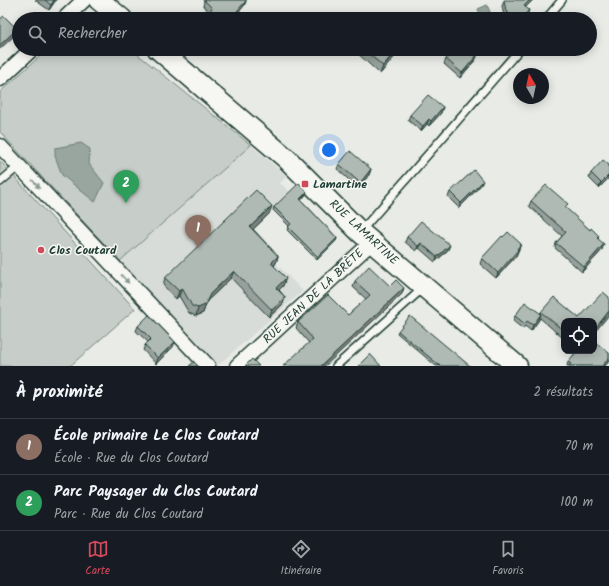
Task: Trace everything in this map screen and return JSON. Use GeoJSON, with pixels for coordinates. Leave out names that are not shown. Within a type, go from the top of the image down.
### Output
{"type":"FeatureCollection","features":[{"type":"Feature","properties":{"kind":"street"},"geometry":{"type":"LineString","coordinates":[[71,12],[84,0]]}},
{"type":"Feature","properties":{"kind":"street"},"geometry":{"type":"LineString","coordinates":[[99,0],[114,12]]}},
{"type":"Feature","properties":{"kind":"street"},"geometry":{"type":"LineString","coordinates":[[0,79],[25,56]]}},
{"type":"Feature","properties":{"kind":"street","name":"RUE LAMARTINE"},"geometry":{"type":"LineString","coordinates":[[166,56],[287,159],[366,237],[517,366]]}},
{"type":"Feature","properties":{"kind":"street"},"geometry":{"type":"LineString","coordinates":[[0,146],[208,366]]}},
{"type":"Feature","properties":{"kind":"street","name":"RUE JEAN DE LA BRÈTE"},"geometry":{"type":"LineString","coordinates":[[237,366],[366,237]]}},
{"type":"Feature","properties":{"kind":"lane"},"geometry":{"type":"LineString","coordinates":[[552,12],[562,0]]}},
{"type":"Feature","properties":{"kind":"lane"},"geometry":{"type":"LineString","coordinates":[[366,237],[514,56]]}},
{"type":"Feature","properties":{"kind":"lane"},"geometry":{"type":"LineString","coordinates":[[0,182],[19,166]]}},
{"type":"Feature","properties":{"kind":"lane"},"geometry":{"type":"LineString","coordinates":[[336,366],[424,287]]}},
{"type":"Feature","properties":{"kind":"shaded area"},"geometry":{"type":"Polygon","coordinates":[[[487,5],[490,12],[479,12],[478,9],[487,5]]]}},
{"type":"Feature","properties":{"kind":"shaded area"},"geometry":{"type":"Polygon","coordinates":[[[40,56],[140,56],[251,145],[120,261],[0,132],[0,92],[40,56]]]}},
{"type":"Feature","properties":{"kind":"shaded area"},"geometry":{"type":"Polygon","coordinates":[[[81,143],[90,149],[89,164],[104,183],[95,202],[62,175],[55,156],[55,148],[81,143]]]}},
{"type":"Feature","properties":{"kind":"shaded area"},"geometry":{"type":"Polygon","coordinates":[[[251,145],[287,176],[280,183],[289,191],[249,236],[303,291],[217,366],[120,261],[251,145]]]}},
{"type":"Feature","properties":{"kind":"shaded area","name":"Clos Coutard"},"geometry":{"type":"Polygon","coordinates":[[[0,161],[135,309],[70,366],[0,366],[0,161]]]}},
{"type":"Feature","properties":{"kind":"building"},"geometry":{"type":"Polygon","coordinates":[[[45,0],[54,0],[51,5],[45,0]]]}},
{"type":"Feature","properties":{"kind":"building"},"geometry":{"type":"Polygon","coordinates":[[[246,0],[236,12],[211,12],[210,11],[212,8],[205,1],[246,0]]]}},
{"type":"Feature","properties":{"kind":"building"},"geometry":{"type":"Polygon","coordinates":[[[504,0],[530,0],[524,6],[529,10],[527,12],[506,11],[504,0]]]}},
{"type":"Feature","properties":{"kind":"building"},"geometry":{"type":"Polygon","coordinates":[[[4,16],[12,24],[12,34],[0,45],[0,19],[4,16]]]}},
{"type":"Feature","properties":{"kind":"building"},"geometry":{"type":"Polygon","coordinates":[[[371,56],[391,56],[383,66],[371,56]]]}},
{"type":"Feature","properties":{"kind":"building"},"geometry":{"type":"Polygon","coordinates":[[[449,56],[476,56],[462,73],[446,59],[449,56]]]}},
{"type":"Feature","properties":{"kind":"building"},"geometry":{"type":"Polygon","coordinates":[[[428,95],[443,107],[431,121],[429,119],[423,126],[410,115],[428,95]]]}},
{"type":"Feature","properties":{"kind":"building"},"geometry":{"type":"Polygon","coordinates":[[[350,151],[371,169],[360,183],[339,164],[350,151]]]}},
{"type":"Feature","properties":{"kind":"building"},"geometry":{"type":"Polygon","coordinates":[[[603,160],[609,165],[609,175],[601,183],[591,173],[603,160]]]}},
{"type":"Feature","properties":{"kind":"building"},"geometry":{"type":"Polygon","coordinates":[[[474,170],[483,181],[461,203],[450,192],[474,170]]]}},
{"type":"Feature","properties":{"kind":"building"},"geometry":{"type":"Polygon","coordinates":[[[299,183],[307,192],[300,199],[337,238],[318,257],[288,227],[291,224],[274,207],[299,183]]]}},
{"type":"Feature","properties":{"kind":"building"},"geometry":{"type":"Polygon","coordinates":[[[546,185],[568,204],[565,207],[590,230],[591,228],[599,236],[597,238],[604,244],[584,267],[556,243],[566,232],[531,201],[546,185]]]}},
{"type":"Feature","properties":{"kind":"building"},"geometry":{"type":"Polygon","coordinates":[[[256,190],[272,206],[250,227],[278,256],[271,263],[286,278],[276,288],[285,297],[272,310],[234,271],[210,294],[205,305],[198,308],[192,306],[182,288],[179,291],[165,278],[256,190]]]}},
{"type":"Feature","properties":{"kind":"building"},"geometry":{"type":"Polygon","coordinates":[[[421,221],[450,245],[437,257],[421,243],[418,246],[407,237],[421,221]]]}},
{"type":"Feature","properties":{"kind":"building"},"geometry":{"type":"Polygon","coordinates":[[[508,232],[521,244],[517,249],[518,250],[498,273],[482,258],[502,236],[503,237],[508,232]]]}},
{"type":"Feature","properties":{"kind":"building"},"geometry":{"type":"Polygon","coordinates":[[[369,266],[390,286],[396,280],[404,288],[321,366],[283,366],[313,339],[298,322],[328,295],[348,315],[370,295],[355,281],[369,266]]]}},
{"type":"Feature","properties":{"kind":"building"},"geometry":{"type":"Polygon","coordinates":[[[603,292],[609,297],[609,311],[597,326],[597,318],[579,318],[603,292]]]}},
{"type":"Feature","properties":{"kind":"building"},"geometry":{"type":"Polygon","coordinates":[[[554,297],[579,318],[561,318],[561,329],[541,312],[554,297]]]}},
{"type":"Feature","properties":{"kind":"building"},"geometry":{"type":"Polygon","coordinates":[[[525,302],[541,314],[533,325],[527,321],[525,324],[515,316],[525,302]]]}},
{"type":"Feature","properties":{"kind":"building"},"geometry":{"type":"Polygon","coordinates":[[[149,315],[175,342],[158,358],[145,345],[151,339],[138,326],[149,315]]]}},
{"type":"Feature","properties":{"kind":"building"},"geometry":{"type":"Polygon","coordinates":[[[410,316],[470,366],[440,366],[398,331],[410,316]]]}},
{"type":"Feature","properties":{"kind":"building"},"geometry":{"type":"Polygon","coordinates":[[[597,343],[609,353],[609,358],[602,366],[569,366],[571,364],[568,362],[575,354],[597,354],[597,343]]]}},
{"type":"Feature","properties":{"kind":"building"},"geometry":{"type":"Polygon","coordinates":[[[370,354],[381,366],[358,366],[370,354]]]}},
{"type":"Feature","properties":{"kind":"building"},"geometry":{"type":"Polygon","coordinates":[[[252,359],[259,366],[245,366],[252,359]]]}},
{"type":"Feature","properties":{"kind":"building"},"geometry":{"type":"Polygon","coordinates":[[[194,362],[198,366],[189,366],[194,362]]]}},
{"type":"Feature","properties":{"kind":"place","name":"Lamartine"},"geometry":{"type":"Point","coordinates":[305,184]}},
{"type":"Feature","properties":{"kind":"place","name":"Parc Paysager du Clos Coutard"},"geometry":{"type":"Point","coordinates":[126,203]}},
{"type":"Feature","properties":{"kind":"place","name":"École primaire Le Clos Coutard"},"geometry":{"type":"Point","coordinates":[198,248]}},
{"type":"Feature","properties":{"kind":"place","name":"Clos Coutard"},"geometry":{"type":"Point","coordinates":[41,250]}}]}
